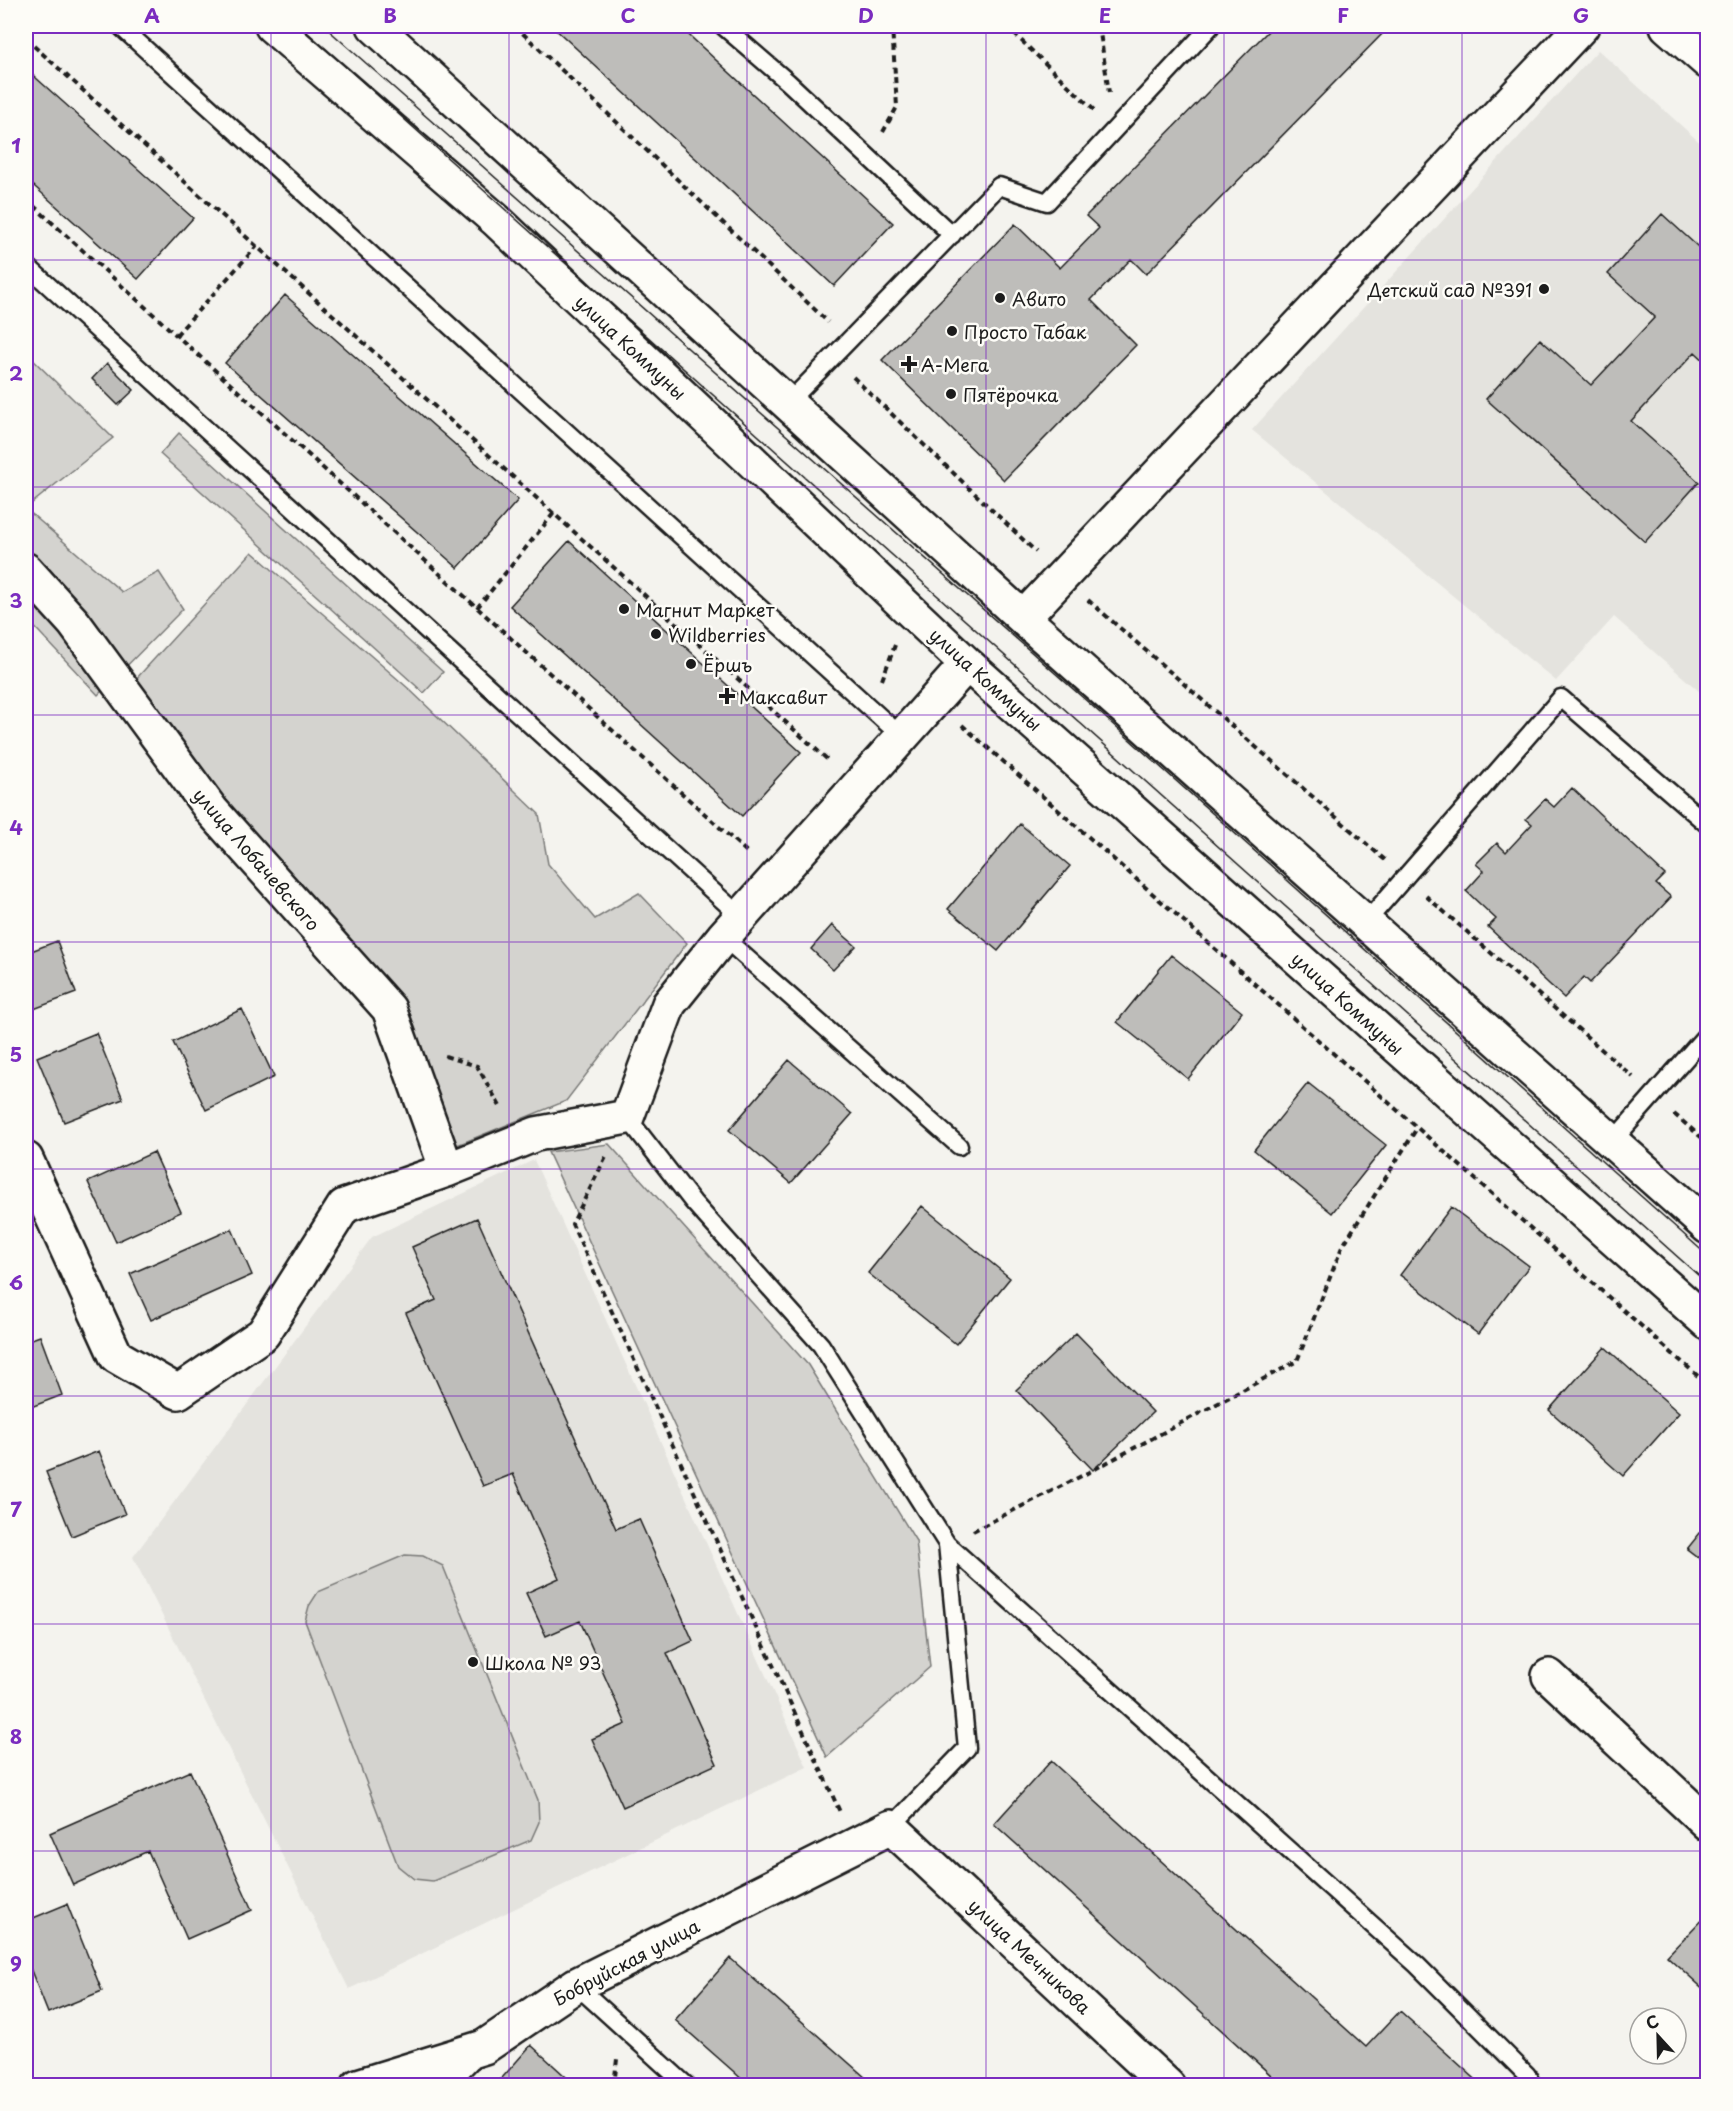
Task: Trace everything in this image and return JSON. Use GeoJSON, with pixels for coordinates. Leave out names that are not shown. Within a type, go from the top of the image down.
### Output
{"type":"FeatureCollection","features":[{"type":"Feature","properties":{"kind":"street","name":"улица Коммуны"},"geometry":{"type":"LineString","coordinates":[[272,26],[496,220],[968,664],[1707,1323]]}},
{"type":"Feature","properties":{"kind":"street"},"geometry":{"type":"LineString","coordinates":[[374,26],[1023,618],[1707,1227]]}},
{"type":"Feature","properties":{"kind":"street"},"geometry":{"type":"LineString","coordinates":[[1023,618],[1582,26]]}},
{"type":"Feature","properties":{"kind":"street"},"geometry":{"type":"LineString","coordinates":[[1668,26],[1707,62]]}},
{"type":"Feature","properties":{"kind":"street","name":"улица Лобачевского"},"geometry":{"type":"LineString","coordinates":[[26,570],[74,623],[212,811],[389,1009],[447,1170]]}},
{"type":"Feature","properties":{"kind":"street"},"geometry":{"type":"LineString","coordinates":[[26,1159],[116,1356],[178,1392],[263,1334],[344,1206],[447,1170],[536,1134],[627,1117],[669,1004],[732,927],[968,664]]}},
{"type":"Feature","properties":{"kind":"street"},"geometry":{"type":"LineString","coordinates":[[1549,1676],[1707,1824]]}},
{"type":"Feature","properties":{"kind":"street","name":"Бобруйская улица"},"geometry":{"type":"LineString","coordinates":[[358,2085],[484,2047],[576,1985],[891,1827]]}},
{"type":"Feature","properties":{"kind":"street","name":"улица Мечникова"},"geometry":{"type":"LineString","coordinates":[[891,1827],[1168,2085]]}},
{"type":"Feature","properties":{"kind":"lane"},"geometry":{"type":"LineString","coordinates":[[120,26],[902,737]]}},
{"type":"Feature","properties":{"kind":"lane"},"geometry":{"type":"LineString","coordinates":[[723,26],[788,82],[952,235]]}},
{"type":"Feature","properties":{"kind":"lane"},"geometry":{"type":"LineString","coordinates":[[788,404],[999,186],[1047,201],[1211,26]]}},
{"type":"Feature","properties":{"kind":"lane"},"geometry":{"type":"LineString","coordinates":[[26,265],[732,927],[959,1146]]}},
{"type":"Feature","properties":{"kind":"lane"},"geometry":{"type":"LineString","coordinates":[[1366,922],[1562,698],[1707,825]]}},
{"type":"Feature","properties":{"kind":"lane"},"geometry":{"type":"LineString","coordinates":[[1612,1142],[1707,1033]]}},
{"type":"Feature","properties":{"kind":"lane"},"geometry":{"type":"LineString","coordinates":[[627,1117],[693,1202],[821,1346],[947,1544],[1417,1965],[1527,2075],[1533,2085]]}},
{"type":"Feature","properties":{"kind":"lane"},"geometry":{"type":"LineString","coordinates":[[891,1827],[967,1748],[947,1544]]}},
{"type":"Feature","properties":{"kind":"lane"},"geometry":{"type":"LineString","coordinates":[[576,1985],[687,2085]]}},
{"type":"Feature","properties":{"kind":"lane"},"geometry":{"type":"LineString","coordinates":[[447,2085],[484,2047]]}},
{"type":"Feature","properties":{"kind":"path"},"geometry":{"type":"LineString","coordinates":[[515,26],[848,341]]}},
{"type":"Feature","properties":{"kind":"path"},"geometry":{"type":"LineString","coordinates":[[868,157],[897,107],[892,26]]}},
{"type":"Feature","properties":{"kind":"path"},"geometry":{"type":"LineString","coordinates":[[1006,26],[1115,129]]}},
{"type":"Feature","properties":{"kind":"path"},"geometry":{"type":"LineString","coordinates":[[1100,26],[1115,129]]}},
{"type":"Feature","properties":{"kind":"path"},"geometry":{"type":"LineString","coordinates":[[26,39],[830,760],[823,769]]}},
{"type":"Feature","properties":{"kind":"path"},"geometry":{"type":"LineString","coordinates":[[26,199],[753,857]]}},
{"type":"Feature","properties":{"kind":"path"},"geometry":{"type":"LineString","coordinates":[[176,336],[257,246]]}},
{"type":"Feature","properties":{"kind":"path"},"geometry":{"type":"LineString","coordinates":[[832,358],[1061,576]]}},
{"type":"Feature","properties":{"kind":"path"},"geometry":{"type":"LineString","coordinates":[[477,608],[555,513]]}},
{"type":"Feature","properties":{"kind":"path"},"geometry":{"type":"LineString","coordinates":[[871,709],[896,644]]}},
{"type":"Feature","properties":{"kind":"path"},"geometry":{"type":"LineString","coordinates":[[935,700],[1707,1385]]}},
{"type":"Feature","properties":{"kind":"path"},"geometry":{"type":"LineString","coordinates":[[401,1042],[477,1066],[520,1141]]}},
{"type":"Feature","properties":{"kind":"path"},"geometry":{"type":"LineString","coordinates":[[627,1117],[572,1224],[843,1819]]}},
{"type":"Feature","properties":{"kind":"path"},"geometry":{"type":"LineString","coordinates":[[947,1544],[1094,1470],[1297,1361],[1342,1247],[1417,1128]]}},
{"type":"Feature","properties":{"kind":"shaded area","name":"Детский сад №391"},"geometry":{"type":"Polygon","coordinates":[[[1598,50],[1707,149],[1707,698],[1614,617],[1556,681],[1252,430],[1598,50]]]}},
{"type":"Feature","properties":{"kind":"shaded area"},"geometry":{"type":"Polygon","coordinates":[[[26,353],[113,438],[26,508],[26,353]]]}},
{"type":"Feature","properties":{"kind":"shaded area"},"geometry":{"type":"Polygon","coordinates":[[[179,433],[443,672],[424,693],[160,454],[179,433]]]}},
{"type":"Feature","properties":{"kind":"shaded area"},"geometry":{"type":"Polygon","coordinates":[[[26,509],[122,592],[159,572],[183,609],[98,695],[26,618],[26,509]]]}},
{"type":"Feature","properties":{"kind":"shaded area"},"geometry":{"type":"Polygon","coordinates":[[[252,552],[409,689],[539,814],[548,864],[595,919],[639,893],[687,943],[566,1101],[450,1148],[404,1007],[231,811],[135,680],[252,552]]]}},
{"type":"Feature","properties":{"kind":"shaded area"},"geometry":{"type":"Polygon","coordinates":[[[609,1144],[808,1365],[916,1541],[930,1667],[827,1757],[548,1152],[609,1144]]]}},
{"type":"Feature","properties":{"kind":"shaded area","name":"Школа № 93"},"geometry":{"type":"Polygon","coordinates":[[[534,1160],[807,1767],[349,1989],[133,1557],[372,1237],[534,1160]]]}},
{"type":"Feature","properties":{"kind":"shaded area"},"geometry":{"type":"Polygon","coordinates":[[[405,1555],[423,1556],[443,1566],[538,1800],[539,1822],[531,1840],[433,1881],[414,1879],[398,1866],[305,1621],[309,1606],[318,1592],[405,1555]]]}},
{"type":"Feature","properties":{"kind":"building"},"geometry":{"type":"Polygon","coordinates":[[[552,26],[679,26],[893,223],[834,286],[552,26]]]}},
{"type":"Feature","properties":{"kind":"building"},"geometry":{"type":"Polygon","coordinates":[[[1273,26],[1390,26],[1146,274],[1131,259],[1091,300],[1136,345],[1004,480],[882,360],[1015,224],[1060,268],[1099,228],[1086,216],[1273,26]]]}},
{"type":"Feature","properties":{"kind":"building"},"geometry":{"type":"Polygon","coordinates":[[[26,69],[193,218],[138,279],[26,179],[26,69]]]}},
{"type":"Feature","properties":{"kind":"building"},"geometry":{"type":"Polygon","coordinates":[[[1662,214],[1708,256],[1708,364],[1695,352],[1631,421],[1699,482],[1645,542],[1486,399],[1540,339],[1591,385],[1655,317],[1608,274],[1662,214]]]}},
{"type":"Feature","properties":{"kind":"building"},"geometry":{"type":"Polygon","coordinates":[[[285,295],[518,500],[458,568],[225,363],[285,295]]]}},
{"type":"Feature","properties":{"kind":"building"},"geometry":{"type":"Polygon","coordinates":[[[107,363],[134,390],[118,405],[92,379],[107,363]]]}},
{"type":"Feature","properties":{"kind":"building"},"geometry":{"type":"Polygon","coordinates":[[[569,541],[801,752],[742,816],[510,606],[569,541]]]}},
{"type":"Feature","properties":{"kind":"building"},"geometry":{"type":"Polygon","coordinates":[[[1572,788],[1665,875],[1656,884],[1671,897],[1590,983],[1584,977],[1564,998],[1488,927],[1496,919],[1466,891],[1484,871],[1476,864],[1497,843],[1506,852],[1532,824],[1526,819],[1545,799],[1554,807],[1572,788]]]}},
{"type":"Feature","properties":{"kind":"building"},"geometry":{"type":"Polygon","coordinates":[[[1020,824],[1070,866],[998,951],[948,909],[1020,824]]]}},
{"type":"Feature","properties":{"kind":"building"},"geometry":{"type":"Polygon","coordinates":[[[832,925],[856,946],[833,970],[811,949],[832,925]]]}},
{"type":"Feature","properties":{"kind":"building"},"geometry":{"type":"Polygon","coordinates":[[[57,941],[76,993],[26,1012],[26,953],[57,941]]]}},
{"type":"Feature","properties":{"kind":"building"},"geometry":{"type":"Polygon","coordinates":[[[1171,955],[1242,1012],[1188,1079],[1117,1022],[1171,955]]]}},
{"type":"Feature","properties":{"kind":"building"},"geometry":{"type":"Polygon","coordinates":[[[242,1009],[274,1077],[206,1110],[173,1042],[242,1009]]]}},
{"type":"Feature","properties":{"kind":"building"},"geometry":{"type":"Polygon","coordinates":[[[96,1033],[123,1099],[64,1122],[37,1057],[96,1033]]]}},
{"type":"Feature","properties":{"kind":"building"},"geometry":{"type":"Polygon","coordinates":[[[789,1060],[852,1114],[791,1183],[729,1130],[789,1060]]]}},
{"type":"Feature","properties":{"kind":"building"},"geometry":{"type":"Polygon","coordinates":[[[1308,1083],[1386,1145],[1332,1213],[1254,1150],[1308,1083]]]}},
{"type":"Feature","properties":{"kind":"building"},"geometry":{"type":"Polygon","coordinates":[[[154,1152],[181,1212],[116,1242],[88,1182],[154,1152]]]}},
{"type":"Feature","properties":{"kind":"building"},"geometry":{"type":"Polygon","coordinates":[[[922,1206],[1010,1278],[956,1344],[868,1273],[922,1206]]]}},
{"type":"Feature","properties":{"kind":"building"},"geometry":{"type":"Polygon","coordinates":[[[1451,1207],[1529,1266],[1478,1334],[1400,1275],[1451,1207]]]}},
{"type":"Feature","properties":{"kind":"building"},"geometry":{"type":"Polygon","coordinates":[[[477,1218],[616,1529],[639,1519],[693,1641],[667,1653],[717,1764],[623,1807],[592,1739],[626,1724],[580,1621],[546,1636],[526,1593],[559,1578],[513,1474],[483,1486],[406,1313],[436,1300],[412,1247],[477,1218]]]}},
{"type":"Feature","properties":{"kind":"building"},"geometry":{"type":"Polygon","coordinates":[[[232,1229],[252,1275],[151,1320],[130,1274],[232,1229]]]}},
{"type":"Feature","properties":{"kind":"building"},"geometry":{"type":"Polygon","coordinates":[[[1076,1333],[1153,1412],[1093,1470],[1016,1390],[1076,1333]]]}},
{"type":"Feature","properties":{"kind":"building"},"geometry":{"type":"Polygon","coordinates":[[[40,1336],[62,1395],[26,1409],[26,1341],[40,1336]]]}},
{"type":"Feature","properties":{"kind":"building"},"geometry":{"type":"Polygon","coordinates":[[[1605,1347],[1679,1413],[1623,1476],[1549,1410],[1605,1347]]]}},
{"type":"Feature","properties":{"kind":"building"},"geometry":{"type":"Polygon","coordinates":[[[99,1451],[125,1514],[72,1536],[46,1472],[99,1451]]]}},
{"type":"Feature","properties":{"kind":"building"},"geometry":{"type":"Polygon","coordinates":[[[1708,1523],[1708,1565],[1687,1549],[1708,1523]]]}},
{"type":"Feature","properties":{"kind":"building"},"geometry":{"type":"Polygon","coordinates":[[[1051,1761],[1366,2047],[1400,2011],[1483,2086],[1283,2086],[994,1824],[1051,1761]]]}},
{"type":"Feature","properties":{"kind":"building"},"geometry":{"type":"Polygon","coordinates":[[[190,1771],[252,1910],[187,1939],[148,1851],[73,1885],[50,1833],[190,1771]]]}},
{"type":"Feature","properties":{"kind":"building"},"geometry":{"type":"Polygon","coordinates":[[[67,1904],[102,1991],[48,2013],[26,1958],[26,1921],[67,1904]]]}},
{"type":"Feature","properties":{"kind":"building"},"geometry":{"type":"Polygon","coordinates":[[[1708,1913],[1708,1993],[1667,1956],[1708,1913]]]}},
{"type":"Feature","properties":{"kind":"building"},"geometry":{"type":"Polygon","coordinates":[[[730,1958],[875,2086],[749,2086],[675,2020],[730,1958]]]}},
{"type":"Feature","properties":{"kind":"building"},"geometry":{"type":"Polygon","coordinates":[[[531,2045],[576,2086],[495,2086],[531,2045]]]}},
{"type":"Feature","properties":{"kind":"tram line"},"geometry":{"type":"LineString","coordinates":[[300,26],[1708,1284]]}},
{"type":"Feature","properties":{"kind":"tram line"},"geometry":{"type":"LineString","coordinates":[[324,26],[1090,704],[1708,1256]]}},
{"type":"Feature","properties":{"kind":"place","name":"Детский сад №391"},"geometry":{"type":"Point","coordinates":[1544,289]}},
{"type":"Feature","properties":{"kind":"place","name":"Авито"},"geometry":{"type":"Point","coordinates":[1000,298]}},
{"type":"Feature","properties":{"kind":"place","name":"Просто Табак"},"geometry":{"type":"Point","coordinates":[952,331]}},
{"type":"Feature","properties":{"kind":"place","name":"А-Мега"},"geometry":{"type":"Point","coordinates":[909,364]}},
{"type":"Feature","properties":{"kind":"place","name":"Пятёрочка"},"geometry":{"type":"Point","coordinates":[951,394]}},
{"type":"Feature","properties":{"kind":"place","name":"Магнит Маркет"},"geometry":{"type":"Point","coordinates":[624,609]}},
{"type":"Feature","properties":{"kind":"place","name":"Wildberries"},"geometry":{"type":"Point","coordinates":[656,634]}},
{"type":"Feature","properties":{"kind":"place","name":"Ёршъ"},"geometry":{"type":"Point","coordinates":[691,664]}},
{"type":"Feature","properties":{"kind":"place","name":"Максавит"},"geometry":{"type":"Point","coordinates":[727,696]}},
{"type":"Feature","properties":{"kind":"place","name":"Школа № 93"},"geometry":{"type":"Point","coordinates":[473,1662]}}]}
